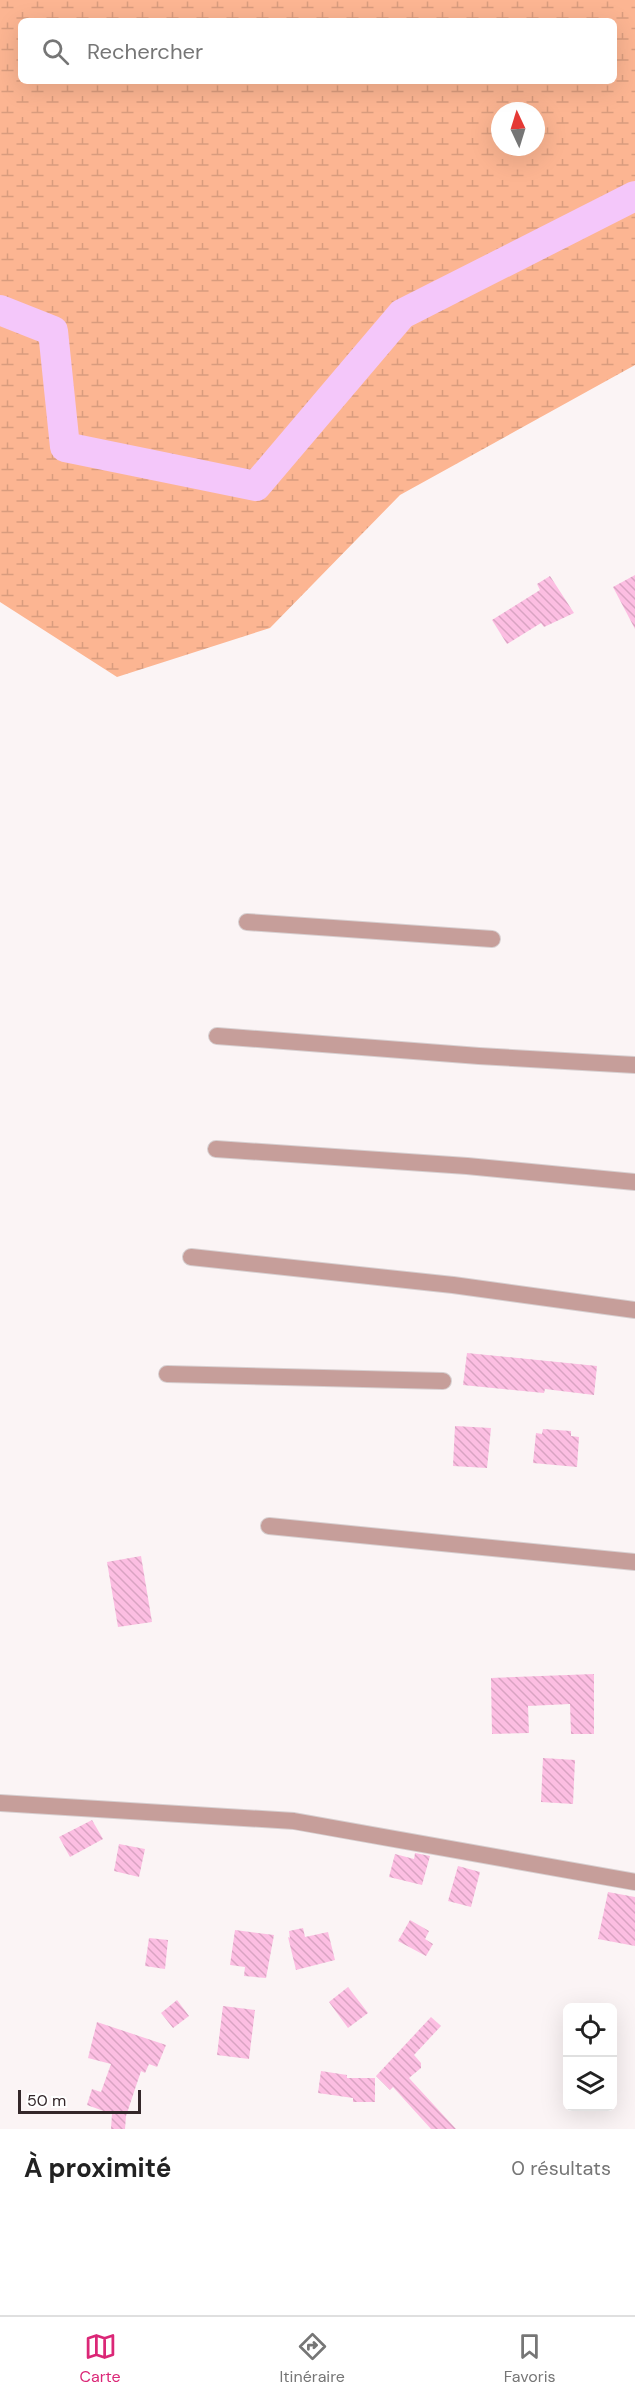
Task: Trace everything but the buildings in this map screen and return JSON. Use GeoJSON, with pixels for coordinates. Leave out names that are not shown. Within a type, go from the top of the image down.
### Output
{"type":"FeatureCollection","features":[{"type":"Feature","properties":{"kind":"street"},"geometry":{"type":"LineString","coordinates":[[247,922],[492,939]]}},
{"type":"Feature","properties":{"kind":"street"},"geometry":{"type":"LineString","coordinates":[[217,1036],[479,1056],[635,1065]]}},
{"type":"Feature","properties":{"kind":"street"},"geometry":{"type":"LineString","coordinates":[[216,1149],[467,1166],[635,1182]]}},
{"type":"Feature","properties":{"kind":"street"},"geometry":{"type":"LineString","coordinates":[[191,1257],[453,1285],[635,1310]]}},
{"type":"Feature","properties":{"kind":"street"},"geometry":{"type":"LineString","coordinates":[[167,1374],[443,1381]]}},
{"type":"Feature","properties":{"kind":"street"},"geometry":{"type":"LineString","coordinates":[[269,1526],[635,1562]]}},
{"type":"Feature","properties":{"kind":"street"},"geometry":{"type":"LineString","coordinates":[[0,1803],[294,1821],[635,1882]]}},
{"type":"Feature","properties":{"kind":"green space"},"geometry":{"type":"Polygon","coordinates":[[[0,0],[635,0],[635,365],[400,495],[270,628],[117,677],[0,602],[0,0]]]}},
{"type":"Feature","properties":{"kind":"waterway"},"geometry":{"type":"LineString","coordinates":[[0,310],[53,331],[65,447],[256,486],[402,314],[635,196]]}}]}
